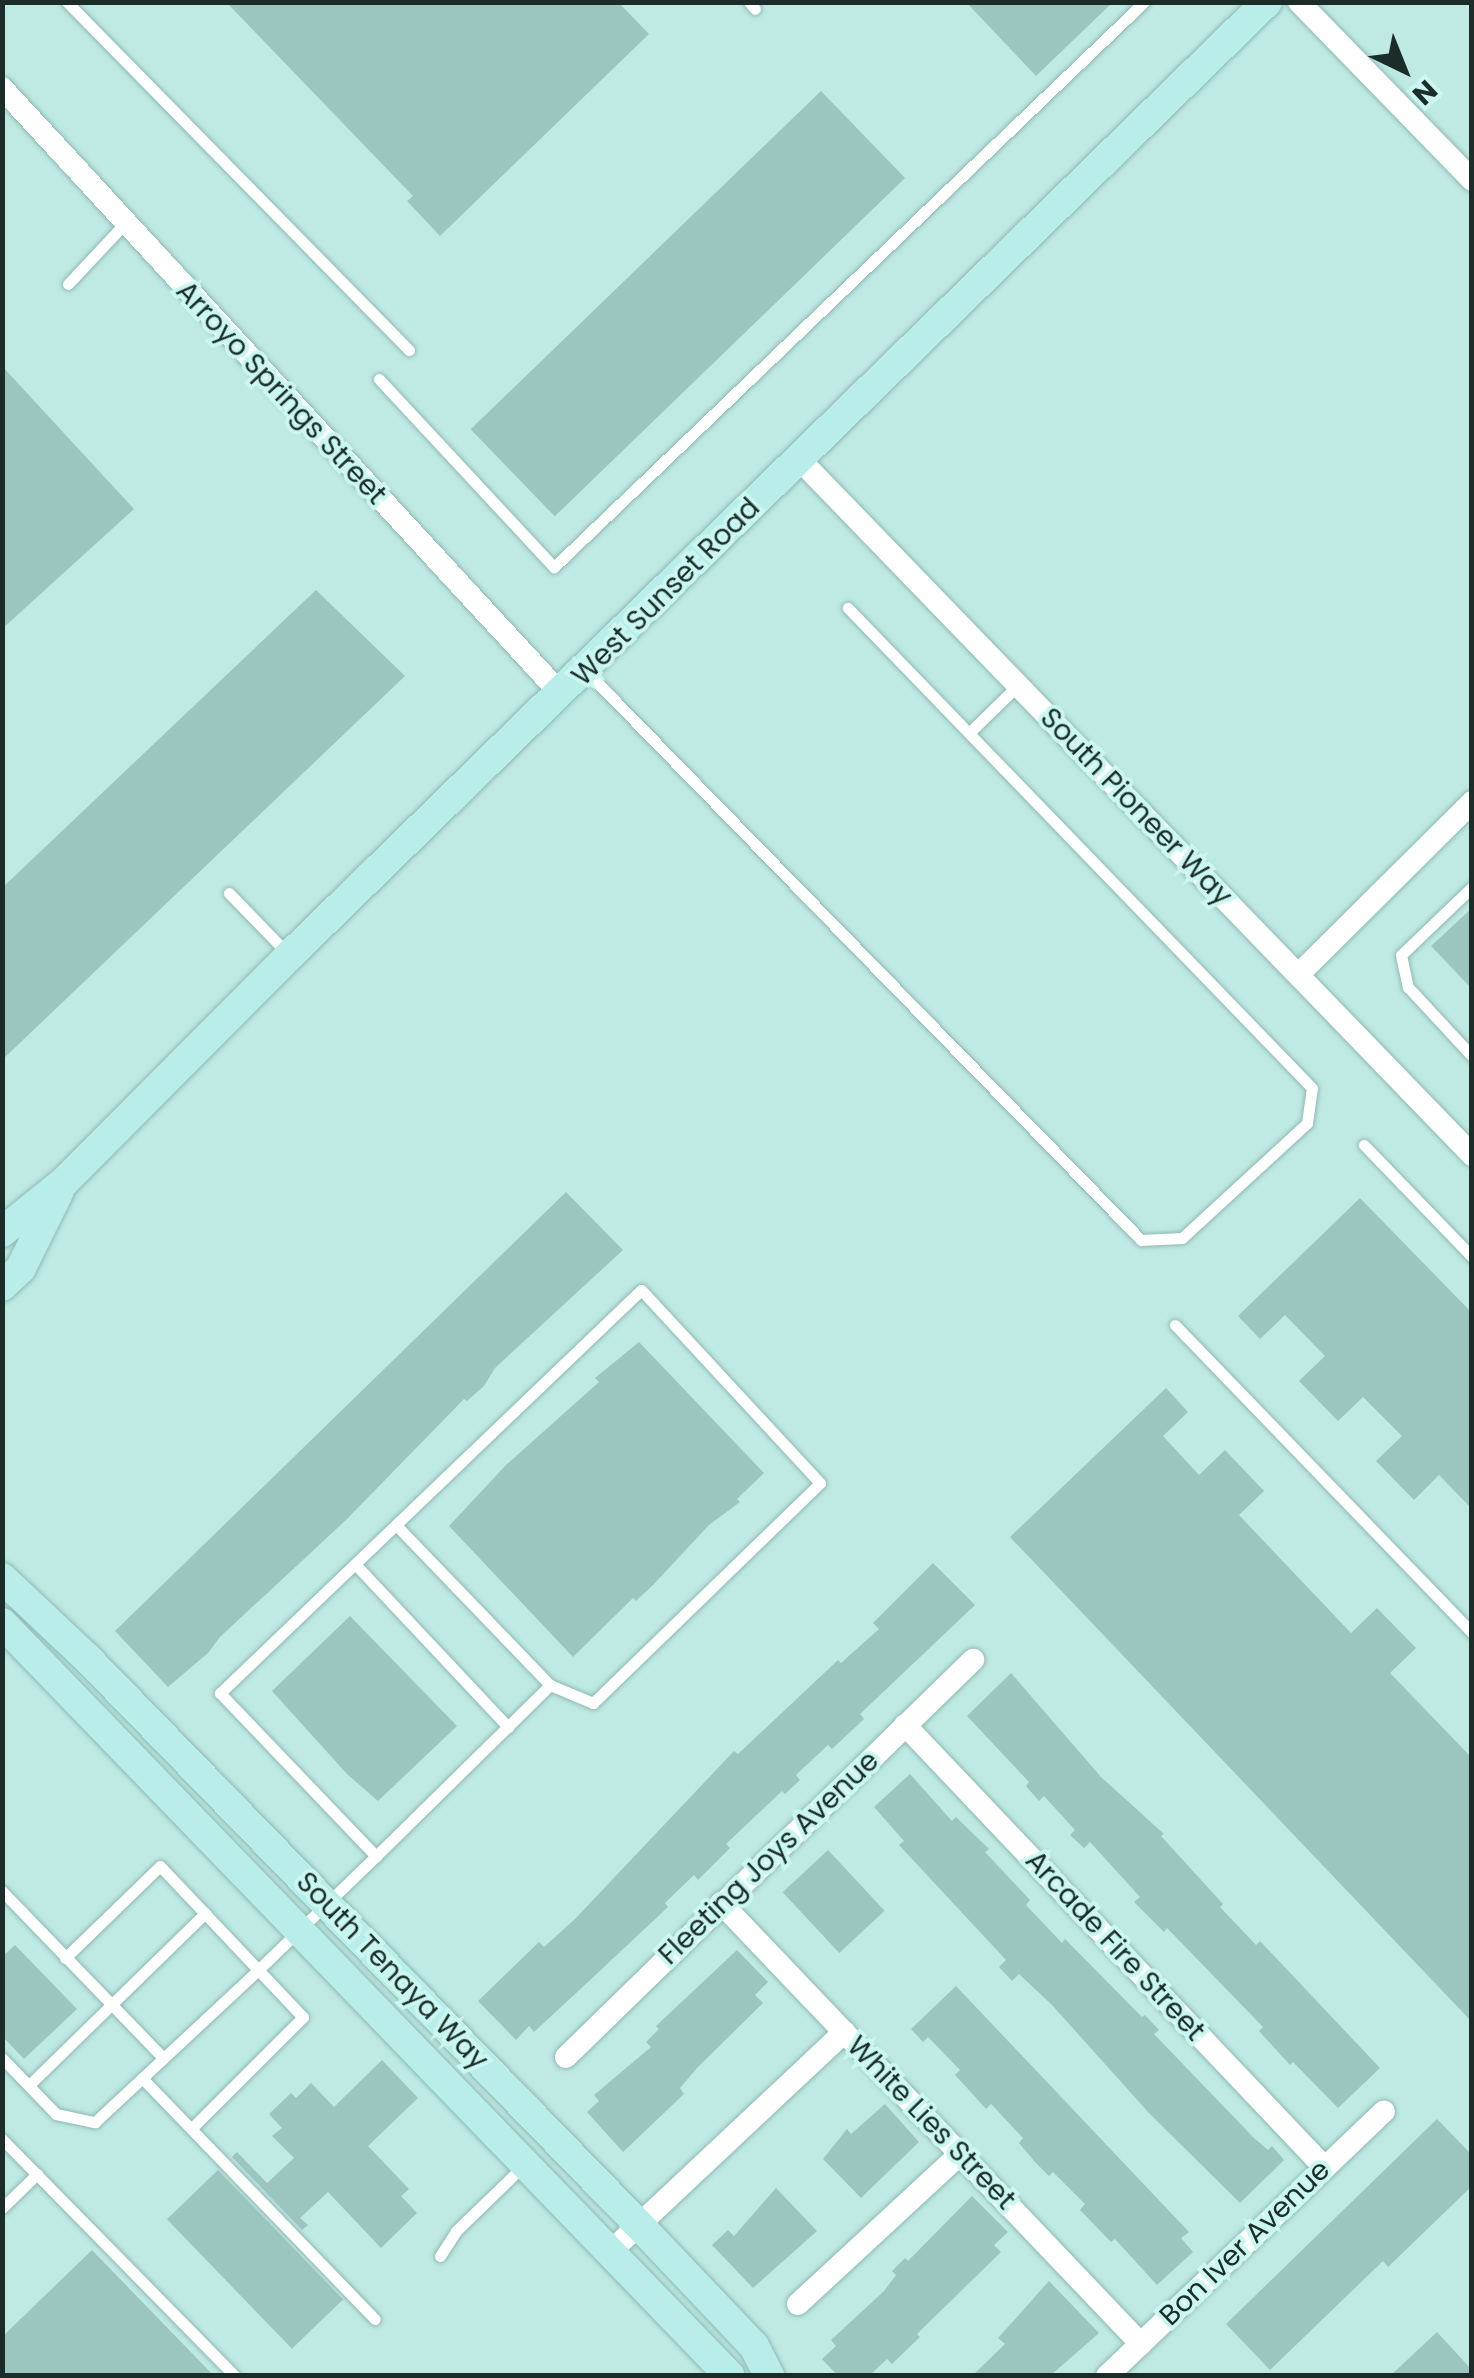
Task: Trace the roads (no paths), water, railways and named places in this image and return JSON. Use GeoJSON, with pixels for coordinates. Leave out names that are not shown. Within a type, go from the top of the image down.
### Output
{"type":"FeatureCollection","features":[{"type":"Feature","properties":{"kind":"street","name":"West Sunset Road"},"geometry":{"type":"LineString","coordinates":[[2,1232],[64,1182],[290,955],[586,671],[1268,2]]}},
{"type":"Feature","properties":{"kind":"street"},"geometry":{"type":"LineString","coordinates":[[1299,2],[1472,180]]}},
{"type":"Feature","properties":{"kind":"street","name":"Arroyo Springs Street"},"geometry":{"type":"LineString","coordinates":[[2,88],[562,694]]}},
{"type":"Feature","properties":{"kind":"street","name":"South Pioneer Way"},"geometry":{"type":"LineString","coordinates":[[800,460],[1472,1155]]}},
{"type":"Feature","properties":{"kind":"street"},"geometry":{"type":"LineString","coordinates":[[1298,974],[1472,802]]}},
{"type":"Feature","properties":{"kind":"street","name":"West Sunset Road"},"geometry":{"type":"LineString","coordinates":[[2,1286],[21,1268],[64,1182]]}},
{"type":"Feature","properties":{"kind":"street","name":"South Tenaya Way"},"geometry":{"type":"LineString","coordinates":[[2,1578],[640,2224],[754,2346],[769,2376]]}},
{"type":"Feature","properties":{"kind":"street","name":"South Tenaya Way"},"geometry":{"type":"LineString","coordinates":[[2,1623],[730,2376]]}},
{"type":"Feature","properties":{"kind":"street","name":"Fleeting Joys Avenue"},"geometry":{"type":"LineString","coordinates":[[566,2057],[973,1660]]}},
{"type":"Feature","properties":{"kind":"street","name":"Arcade Fire Street"},"geometry":{"type":"LineString","coordinates":[[905,1724],[1325,2168]]}},
{"type":"Feature","properties":{"kind":"street","name":"White Lies Street"},"geometry":{"type":"LineString","coordinates":[[721,1902],[1140,2344]]}},
{"type":"Feature","properties":{"kind":"street"},"geometry":{"type":"LineString","coordinates":[[610,2253],[844,2032]]}},
{"type":"Feature","properties":{"kind":"street","name":"Bon Iver Avenue"},"geometry":{"type":"LineString","coordinates":[[1107,2376],[1384,2111]]}},
{"type":"Feature","properties":{"kind":"street"},"geometry":{"type":"LineString","coordinates":[[798,2304],[960,2154]]}},
{"type":"Feature","properties":{"kind":"lane"},"geometry":{"type":"LineString","coordinates":[[67,2],[408,350]]}},
{"type":"Feature","properties":{"kind":"lane"},"geometry":{"type":"LineString","coordinates":[[379,379],[554,567],[1144,2]]}},
{"type":"Feature","properties":{"kind":"lane"},"geometry":{"type":"LineString","coordinates":[[68,284],[126,223]]}},
{"type":"Feature","properties":{"kind":"lane"},"geometry":{"type":"LineString","coordinates":[[586,671],[1141,1240],[1182,1238],[1307,1123],[1312,1088],[848,608]]}},
{"type":"Feature","properties":{"kind":"lane"},"geometry":{"type":"LineString","coordinates":[[969,733],[1018,685]]}},
{"type":"Feature","properties":{"kind":"lane"},"geometry":{"type":"LineString","coordinates":[[1472,886],[1401,956],[1408,987],[1472,1056]]}},
{"type":"Feature","properties":{"kind":"lane"},"geometry":{"type":"LineString","coordinates":[[229,893],[290,955]]}},
{"type":"Feature","properties":{"kind":"lane"},"geometry":{"type":"LineString","coordinates":[[1364,1145],[1472,1258]]}},
{"type":"Feature","properties":{"kind":"lane"},"geometry":{"type":"LineString","coordinates":[[376,1856],[220,1694],[396,1524],[641,1290],[820,1483],[593,1703],[550,1685],[396,1524]]}},
{"type":"Feature","properties":{"kind":"lane"},"geometry":{"type":"LineString","coordinates":[[1175,1324],[1472,1633]]}},
{"type":"Feature","properties":{"kind":"lane"},"geometry":{"type":"LineString","coordinates":[[355,1564],[508,1726]]}},
{"type":"Feature","properties":{"kind":"lane"},"geometry":{"type":"LineString","coordinates":[[2,2058],[56,2114],[96,2122],[550,1685]]}},
{"type":"Feature","properties":{"kind":"lane"},"geometry":{"type":"LineString","coordinates":[[65,1958],[160,1866],[303,2017],[191,2129]]}},
{"type":"Feature","properties":{"kind":"lane"},"geometry":{"type":"LineString","coordinates":[[2,1892],[164,2058]]}},
{"type":"Feature","properties":{"kind":"lane"},"geometry":{"type":"LineString","coordinates":[[29,2086],[205,1914]]}},
{"type":"Feature","properties":{"kind":"lane"},"geometry":{"type":"LineString","coordinates":[[142,2078],[375,2319]]}},
{"type":"Feature","properties":{"kind":"lane"},"geometry":{"type":"LineString","coordinates":[[2,2139],[235,2376]]}},
{"type":"Feature","properties":{"kind":"lane"},"geometry":{"type":"LineString","coordinates":[[440,2256],[456,2230],[525,2164]]}},
{"type":"Feature","properties":{"kind":"lane"},"geometry":{"type":"LineString","coordinates":[[2,2208],[37,2174]]}}]}
